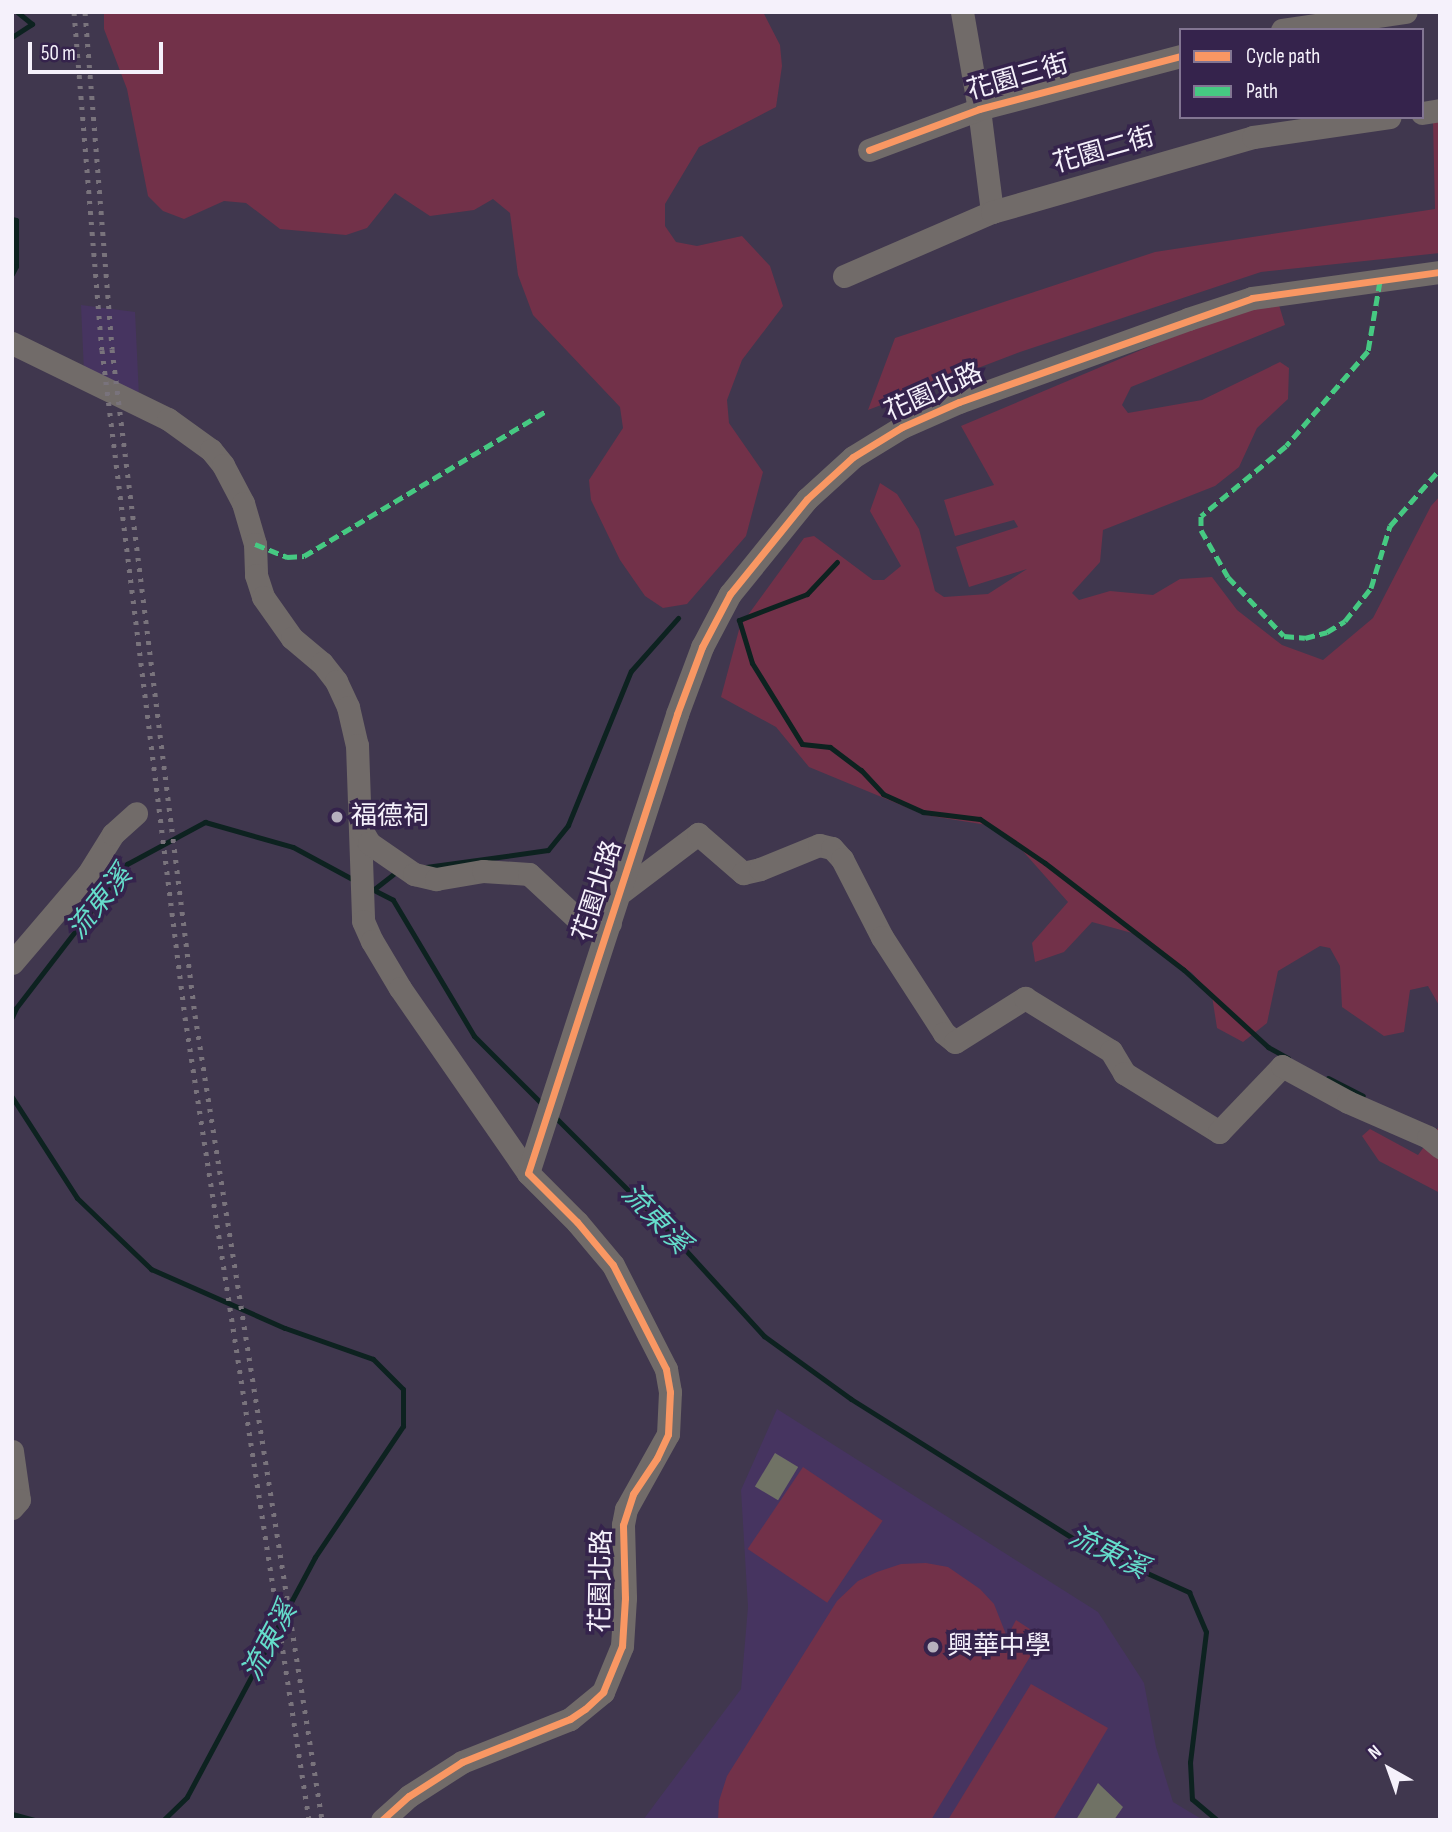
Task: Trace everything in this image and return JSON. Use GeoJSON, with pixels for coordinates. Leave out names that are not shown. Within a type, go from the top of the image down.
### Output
{"type":"FeatureCollection","features":[{"type":"Feature","properties":{"kind":"street"},"geometry":{"type":"LineString","coordinates":[[962,12],[979,109],[992,212]]}},
{"type":"Feature","properties":{"kind":"street"},"geometry":{"type":"LineString","coordinates":[[1289,23],[1406,12]]}},
{"type":"Feature","properties":{"kind":"street","name":"花園三街"},"geometry":{"type":"LineString","coordinates":[[869,150],[979,109],[1179,57]]}},
{"type":"Feature","properties":{"kind":"street","name":"花園二街"},"geometry":{"type":"LineString","coordinates":[[844,276],[992,212],[1253,137],[1376,119]]}},
{"type":"Feature","properties":{"kind":"street","name":"花園北路"},"geometry":{"type":"LineString","coordinates":[[382,1820],[409,1796],[462,1762],[570,1719],[585,1709],[608,1684],[622,1646],[625,1598],[623,1525],[634,1494],[657,1458],[668,1434],[670,1392],[660,1358],[612,1265],[590,1237],[529,1172],[677,714],[702,647],[730,594],[807,499],[853,457],[902,427],[959,402],[1188,318],[1252,298],[1440,272]]}},
{"type":"Feature","properties":{"kind":"street"},"geometry":{"type":"LineString","coordinates":[[12,343],[168,419],[211,450],[223,465],[243,503],[255,544],[257,575],[263,597],[292,638],[322,663],[336,681],[348,707],[357,745],[363,921],[400,988],[529,1172]]}},
{"type":"Feature","properties":{"kind":"street"},"geometry":{"type":"LineString","coordinates":[[12,963],[88,874],[113,834],[136,813]]}},
{"type":"Feature","properties":{"kind":"street"},"geometry":{"type":"LineString","coordinates":[[360,832],[369,843],[414,874],[436,879],[483,871],[529,874],[584,925],[610,923]]}},
{"type":"Feature","properties":{"kind":"street"},"geometry":{"type":"LineString","coordinates":[[620,893],[698,834],[743,873],[760,869],[819,845],[832,848],[842,859],[883,937],[944,1033],[955,1042],[1025,998],[1111,1051],[1124,1073],[1219,1132],[1282,1066],[1348,1102],[1428,1137],[1440,1147]]}},
{"type":"Feature","properties":{"kind":"street"},"geometry":{"type":"LineString","coordinates":[[12,1451],[19,1500],[12,1508]]}},
{"type":"Feature","properties":{"kind":"shaded area"},"geometry":{"type":"Polygon","coordinates":[[[104,12],[763,12],[780,45],[782,66],[776,107],[699,147],[665,204],[665,226],[676,242],[697,246],[742,236],[770,266],[783,306],[742,360],[727,400],[729,423],[763,472],[746,536],[687,604],[663,608],[645,596],[620,560],[591,500],[589,480],[623,428],[620,407],[533,315],[518,275],[510,213],[493,199],[474,210],[430,216],[395,193],[367,228],[346,235],[280,229],[246,203],[224,201],[184,219],[163,211],[148,196],[127,89],[104,29],[104,12]]]}},
{"type":"Feature","properties":{"kind":"shaded area"},"geometry":{"type":"Polygon","coordinates":[[[1440,121],[1440,253],[1261,272],[1020,352],[868,410],[895,338],[1155,252],[1435,209],[1433,122],[1440,121]]]}},
{"type":"Feature","properties":{"kind":"shaded area"},"geometry":{"type":"Polygon","coordinates":[[[81,305],[135,312],[139,397],[84,372],[81,305]]]}},
{"type":"Feature","properties":{"kind":"shaded area"},"geometry":{"type":"Polygon","coordinates":[[[1279,305],[1285,325],[1131,387],[1122,405],[1128,413],[1202,400],[1280,362],[1289,368],[1288,399],[1257,428],[1239,467],[1215,486],[1103,530],[1100,562],[1072,593],[1079,600],[1110,591],[1153,595],[1180,579],[1212,577],[1237,610],[1282,645],[1323,660],[1373,618],[1431,506],[1440,496],[1440,1007],[1428,986],[1410,990],[1404,1032],[1384,1036],[1342,1007],[1340,966],[1330,948],[1320,946],[1278,971],[1267,1023],[1243,1042],[1217,1028],[1212,996],[1192,973],[1132,933],[1092,922],[1064,952],[1035,962],[1032,943],[1068,902],[1021,849],[987,825],[925,815],[809,767],[776,727],[721,697],[740,626],[804,538],[814,536],[873,580],[884,580],[901,566],[870,511],[880,483],[897,494],[919,529],[935,591],[944,597],[988,594],[1027,569],[969,587],[956,547],[1018,527],[1014,520],[955,536],[944,500],[994,485],[961,426],[1245,306],[1279,305]]]}},
{"type":"Feature","properties":{"kind":"shaded area"},"geometry":{"type":"Polygon","coordinates":[[[1440,1125],[1440,1193],[1379,1161],[1362,1136],[1370,1129],[1418,1155],[1440,1125]]]}},
{"type":"Feature","properties":{"kind":"shaded area","name":"興華中學"},"geometry":{"type":"Polygon","coordinates":[[[777,1409],[1098,1612],[1144,1683],[1156,1747],[1173,1802],[1203,1820],[643,1820],[741,1689],[748,1607],[741,1490],[777,1409]]]}},
{"type":"Feature","properties":{"kind":"shaded area"},"geometry":{"type":"Polygon","coordinates":[[[803,1467],[883,1521],[827,1603],[748,1549],[803,1467]]]}},
{"type":"Feature","properties":{"kind":"shaded area"},"geometry":{"type":"Polygon","coordinates":[[[926,1563],[948,1567],[980,1589],[994,1604],[1007,1637],[1016,1620],[1042,1637],[931,1820],[718,1820],[719,1801],[727,1776],[837,1601],[858,1581],[877,1572],[901,1564],[926,1563]]]}},
{"type":"Feature","properties":{"kind":"shaded area"},"geometry":{"type":"Polygon","coordinates":[[[1031,1684],[1108,1728],[1053,1820],[948,1820],[1031,1684]]]}},
{"type":"Feature","properties":{"kind":"building"},"geometry":{"type":"Polygon","coordinates":[[[775,1453],[798,1467],[778,1500],[755,1486],[775,1453]]]}},
{"type":"Feature","properties":{"kind":"building"},"geometry":{"type":"Polygon","coordinates":[[[1098,1783],[1123,1807],[1114,1820],[1076,1820],[1098,1783]]]}},
{"type":"Feature","properties":{"kind":"waterway"},"geometry":{"type":"LineString","coordinates":[[12,37],[32,24],[17,12]]}},
{"type":"Feature","properties":{"kind":"waterway"},"geometry":{"type":"LineString","coordinates":[[12,219],[16,220],[16,266],[12,274]]}},
{"type":"Feature","properties":{"kind":"waterway"},"geometry":{"type":"LineString","coordinates":[[837,562],[807,594],[739,620],[752,663],[802,744],[830,747],[861,770],[883,794],[923,812],[980,819],[1045,863],[1184,970],[1268,1047],[1288,1058]]}},
{"type":"Feature","properties":{"kind":"waterway"},"geometry":{"type":"LineString","coordinates":[[426,867],[548,850],[568,825],[631,671],[678,618]]}},
{"type":"Feature","properties":{"kind":"waterway","name":"流東溪"},"geometry":{"type":"LineString","coordinates":[[12,1017],[16,1008],[127,864],[205,822],[293,847],[356,881]]}},
{"type":"Feature","properties":{"kind":"waterway"},"geometry":{"type":"LineString","coordinates":[[373,890],[396,872]]}},
{"type":"Feature","properties":{"kind":"waterway","name":"流東溪"},"geometry":{"type":"LineString","coordinates":[[368,887],[393,900],[474,1036],[543,1105]]}},
{"type":"Feature","properties":{"kind":"waterway"},"geometry":{"type":"LineString","coordinates":[[1328,1078],[1363,1096]]}},
{"type":"Feature","properties":{"kind":"waterway","name":"流東溪"},"geometry":{"type":"LineString","coordinates":[[12,1097],[77,1198],[151,1269],[285,1328],[373,1359],[403,1389],[403,1426],[315,1557],[187,1797],[163,1820]]}},
{"type":"Feature","properties":{"kind":"waterway","name":"流東溪"},"geometry":{"type":"LineString","coordinates":[[553,1115],[659,1221],[764,1336],[851,1399],[1081,1543],[1189,1592],[1206,1632],[1190,1762],[1192,1799],[1217,1820]]}},
{"type":"Feature","properties":{"kind":"waterway","name":"流東溪"},"geometry":{"type":"LineString","coordinates":[[12,1814],[34,1820]]}},
{"type":"Feature","properties":{"kind":"railway"},"geometry":{"type":"LineString","coordinates":[[74,12],[102,350],[185,1017],[309,1820]]}},
{"type":"Feature","properties":{"kind":"railway"},"geometry":{"type":"LineString","coordinates":[[85,12],[112,349],[195,1015],[322,1820]]}},
{"type":"Feature","properties":{"kind":"marked path"},"geometry":{"type":"LineString","coordinates":[[1380,281],[1368,351],[1286,446],[1201,516],[1201,530],[1228,577],[1284,636],[1305,638],[1327,632],[1345,621],[1371,588],[1390,526],[1440,469]]}},
{"type":"Feature","properties":{"kind":"marked path"},"geometry":{"type":"LineString","coordinates":[[255,544],[287,557],[304,556],[546,411]]}},
{"type":"Feature","properties":{"kind":"cycle path"},"geometry":{"type":"LineString","coordinates":[[869,150],[979,109],[1179,57]]}},
{"type":"Feature","properties":{"kind":"cycle path"},"geometry":{"type":"LineString","coordinates":[[382,1820],[409,1796],[462,1762],[570,1719],[585,1709],[603,1692],[622,1646],[625,1598],[623,1525],[633,1494],[657,1458],[668,1434],[670,1392],[666,1369],[613,1265],[577,1222],[528,1173],[677,714],[702,647],[730,594],[807,499],[853,457],[902,427],[959,402],[1252,298],[1440,272]]}},
{"type":"Feature","properties":{"kind":"place","name":"福德祠"},"geometry":{"type":"Point","coordinates":[337,817]}},
{"type":"Feature","properties":{"kind":"place","name":"興華中學"},"geometry":{"type":"Point","coordinates":[933,1647]}}]}
